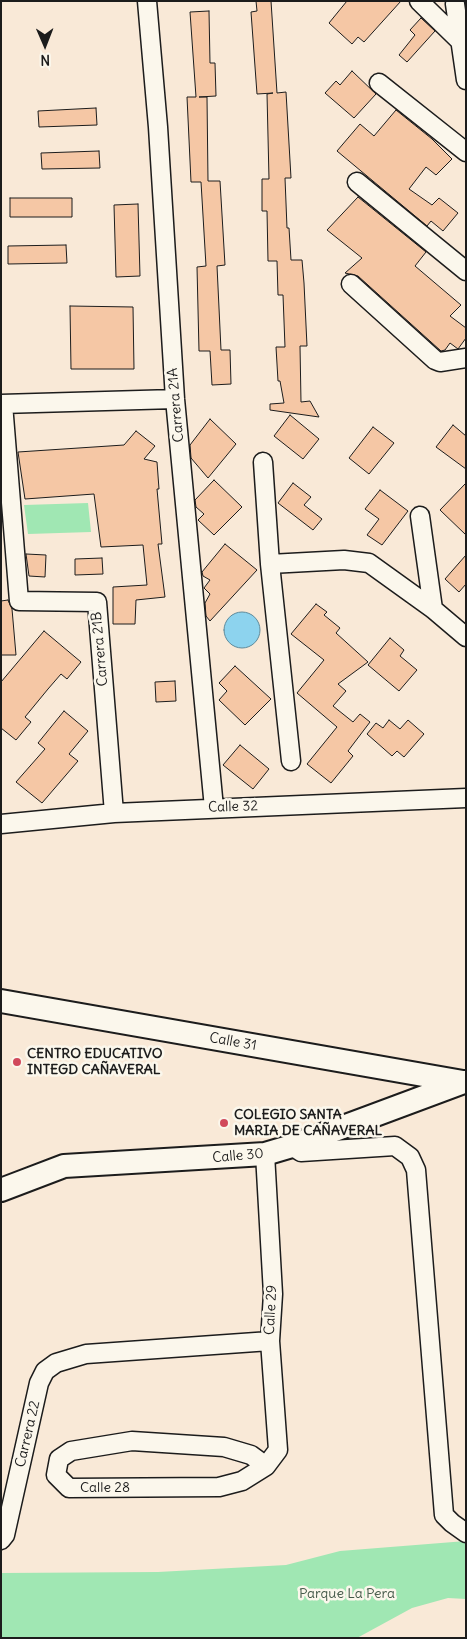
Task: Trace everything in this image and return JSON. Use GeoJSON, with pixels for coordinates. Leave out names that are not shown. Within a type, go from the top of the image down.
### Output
{"type":"FeatureCollection","features":[{"type":"Feature","properties":{"kind":"street","name":"Carrera 21A"},"geometry":{"type":"LineString","coordinates":[[147,1],[159,136],[175,399],[214,808]]}},
{"type":"Feature","properties":{"kind":"street"},"geometry":{"type":"LineString","coordinates":[[419,1],[460,41]]}},
{"type":"Feature","properties":{"kind":"street"},"geometry":{"type":"LineString","coordinates":[[454,4],[466,80]]}},
{"type":"Feature","properties":{"kind":"street"},"geometry":{"type":"LineString","coordinates":[[379,83],[466,152]]}},
{"type":"Feature","properties":{"kind":"street"},"geometry":{"type":"LineString","coordinates":[[356,182],[466,271]]}},
{"type":"Feature","properties":{"kind":"street"},"geometry":{"type":"LineString","coordinates":[[351,284],[435,360],[440,362],[466,358]]}},
{"type":"Feature","properties":{"kind":"street","name":"Carrera 21B"},"geometry":{"type":"LineString","coordinates":[[114,813],[96,602],[19,601],[2,404],[175,399]]}},
{"type":"Feature","properties":{"kind":"street"},"geometry":{"type":"LineString","coordinates":[[263,462],[270,564],[291,761]]}},
{"type":"Feature","properties":{"kind":"street"},"geometry":{"type":"LineString","coordinates":[[420,516],[433,609]]}},
{"type":"Feature","properties":{"kind":"street"},"geometry":{"type":"LineString","coordinates":[[270,564],[344,560],[368,563],[433,609],[466,637]]}},
{"type":"Feature","properties":{"kind":"street","name":"Calle 32"},"geometry":{"type":"LineString","coordinates":[[1,824],[114,813],[466,798]]}},
{"type":"Feature","properties":{"kind":"street","name":"Calle 31"},"geometry":{"type":"LineString","coordinates":[[1,1001],[465,1082]]}},
{"type":"Feature","properties":{"kind":"street","name":"Calle 30"},"geometry":{"type":"LineString","coordinates":[[1,1190],[64,1166],[266,1154],[465,1082]]}},
{"type":"Feature","properties":{"kind":"street"},"geometry":{"type":"LineString","coordinates":[[292,1146],[301,1152],[394,1146],[410,1157],[416,1170],[444,1515],[466,1533]]}},
{"type":"Feature","properties":{"kind":"street","name":"Calle 29"},"geometry":{"type":"LineString","coordinates":[[86,1354],[270,1341],[273,1294],[266,1154]]}},
{"type":"Feature","properties":{"kind":"street","name":"Calle 28"},"geometry":{"type":"LineString","coordinates":[[266,1466],[251,1455],[224,1447],[132,1442],[71,1451],[59,1460],[56,1475],[69,1488],[219,1487],[242,1481],[266,1466],[278,1450],[270,1341]]}},
{"type":"Feature","properties":{"kind":"street","name":"Carrera 22"},"geometry":{"type":"LineString","coordinates":[[1,1540],[5,1535],[39,1383],[45,1371],[56,1363],[86,1354]]}},
{"type":"Feature","properties":{"kind":"green space"},"geometry":{"type":"Polygon","coordinates":[[[88,503],[91,532],[28,534],[24,505],[88,503]]]}},
{"type":"Feature","properties":{"kind":"green space","name":"Parque La Pera"},"geometry":{"type":"Polygon","coordinates":[[[466,1541],[466,1599],[448,1598],[412,1608],[357,1638],[1,1638],[1,1573],[158,1572],[286,1565],[340,1551],[466,1541]]]}},
{"type":"Feature","properties":{"kind":"water"},"geometry":{"type":"Polygon","coordinates":[[[242,612],[249,613],[255,617],[259,623],[259,637],[255,643],[249,647],[242,648],[235,647],[229,643],[225,637],[224,630],[225,623],[229,617],[235,613],[242,612]]]}},
{"type":"Feature","properties":{"kind":"building"},"geometry":{"type":"Polygon","coordinates":[[[256,1],[271,1],[277,93],[286,92],[291,178],[285,178],[287,228],[289,228],[291,260],[302,260],[304,283],[307,346],[300,346],[301,402],[310,401],[319,417],[270,410],[270,404],[284,403],[280,381],[278,381],[276,347],[285,347],[283,295],[278,295],[277,261],[268,261],[267,211],[262,211],[262,179],[269,179],[267,94],[273,93],[257,94],[251,12],[257,11],[256,1]]]}},
{"type":"Feature","properties":{"kind":"building"},"geometry":{"type":"Polygon","coordinates":[[[347,1],[401,1],[364,42],[358,37],[352,44],[329,23],[347,1]]]}},
{"type":"Feature","properties":{"kind":"building"},"geometry":{"type":"Polygon","coordinates":[[[209,11],[210,63],[215,63],[216,96],[199,97],[207,97],[208,181],[220,181],[225,265],[217,266],[221,350],[230,350],[231,384],[212,385],[210,351],[199,351],[197,267],[206,266],[201,182],[191,182],[187,97],[196,97],[190,12],[209,11]]]}},
{"type":"Feature","properties":{"kind":"building"},"geometry":{"type":"Polygon","coordinates":[[[421,18],[435,31],[407,62],[399,55],[415,35],[410,30],[421,18]]]}},
{"type":"Feature","properties":{"kind":"building"},"geometry":{"type":"Polygon","coordinates":[[[352,71],[376,94],[354,118],[325,93],[336,81],[340,85],[352,71]]]}},
{"type":"Feature","properties":{"kind":"building"},"geometry":{"type":"Polygon","coordinates":[[[96,108],[97,125],[39,127],[38,111],[96,108]]]}},
{"type":"Feature","properties":{"kind":"building"},"geometry":{"type":"Polygon","coordinates":[[[396,110],[432,139],[452,159],[436,175],[426,167],[409,189],[432,205],[439,198],[458,213],[443,231],[431,221],[427,226],[337,151],[360,124],[374,136],[396,110]]]}},
{"type":"Feature","properties":{"kind":"building"},"geometry":{"type":"Polygon","coordinates":[[[99,151],[100,168],[42,169],[41,153],[99,151]]]}},
{"type":"Feature","properties":{"kind":"building"},"geometry":{"type":"Polygon","coordinates":[[[358,197],[426,252],[415,266],[461,305],[450,316],[466,328],[466,338],[458,349],[450,343],[445,350],[441,351],[358,276],[345,273],[362,258],[327,230],[358,197]]]}},
{"type":"Feature","properties":{"kind":"building"},"geometry":{"type":"Polygon","coordinates":[[[10,198],[72,198],[72,217],[10,217],[10,198]]]}},
{"type":"Feature","properties":{"kind":"building"},"geometry":{"type":"Polygon","coordinates":[[[138,204],[140,276],[116,277],[114,205],[138,204]]]}},
{"type":"Feature","properties":{"kind":"building"},"geometry":{"type":"Polygon","coordinates":[[[66,245],[67,263],[8,264],[8,246],[66,245]]]}},
{"type":"Feature","properties":{"kind":"building"},"geometry":{"type":"Polygon","coordinates":[[[70,306],[133,307],[134,369],[71,369],[70,306]]]}},
{"type":"Feature","properties":{"kind":"building"},"geometry":{"type":"Polygon","coordinates":[[[290,415],[319,439],[303,459],[274,436],[290,415]]]}},
{"type":"Feature","properties":{"kind":"building"},"geometry":{"type":"Polygon","coordinates":[[[210,419],[236,444],[208,478],[191,458],[190,445],[210,419]]]}},
{"type":"Feature","properties":{"kind":"building"},"geometry":{"type":"Polygon","coordinates":[[[453,425],[466,436],[466,469],[436,447],[453,425]]]}},
{"type":"Feature","properties":{"kind":"building"},"geometry":{"type":"Polygon","coordinates":[[[373,427],[394,443],[369,474],[349,458],[373,427]]]}},
{"type":"Feature","properties":{"kind":"building"},"geometry":{"type":"Polygon","coordinates":[[[136,431],[155,446],[144,459],[157,462],[159,489],[157,489],[162,544],[158,544],[165,597],[136,600],[135,624],[113,624],[113,587],[147,585],[143,545],[101,547],[94,494],[25,499],[18,452],[124,445],[136,431]]]}},
{"type":"Feature","properties":{"kind":"building"},"geometry":{"type":"Polygon","coordinates":[[[214,480],[242,507],[214,535],[198,520],[204,514],[196,507],[195,500],[214,480]]]}},
{"type":"Feature","properties":{"kind":"building"},"geometry":{"type":"Polygon","coordinates":[[[293,483],[311,497],[304,505],[322,519],[313,530],[278,503],[293,483]]]}},
{"type":"Feature","properties":{"kind":"building"},"geometry":{"type":"Polygon","coordinates":[[[466,483],[466,535],[440,510],[466,483]]]}},
{"type":"Feature","properties":{"kind":"building"},"geometry":{"type":"Polygon","coordinates":[[[380,490],[408,511],[382,545],[367,535],[379,519],[365,509],[380,490]]]}},
{"type":"Feature","properties":{"kind":"building"},"geometry":{"type":"Polygon","coordinates":[[[225,544],[257,570],[210,621],[206,616],[205,603],[210,594],[204,588],[210,580],[203,576],[202,572],[225,544]]]}},
{"type":"Feature","properties":{"kind":"building"},"geometry":{"type":"Polygon","coordinates":[[[26,554],[46,555],[45,577],[29,576],[26,554]]]}},
{"type":"Feature","properties":{"kind":"building"},"geometry":{"type":"Polygon","coordinates":[[[466,555],[466,584],[459,592],[445,579],[466,555]]]}},
{"type":"Feature","properties":{"kind":"building"},"geometry":{"type":"Polygon","coordinates":[[[102,558],[103,574],[75,575],[75,559],[102,558]]]}},
{"type":"Feature","properties":{"kind":"building"},"geometry":{"type":"Polygon","coordinates":[[[8,600],[12,609],[16,655],[1,655],[1,601],[8,600]]]}},
{"type":"Feature","properties":{"kind":"building"},"geometry":{"type":"Polygon","coordinates":[[[316,604],[327,612],[324,615],[340,628],[336,633],[368,662],[338,684],[346,691],[333,706],[353,722],[360,714],[370,722],[348,751],[353,756],[331,783],[307,764],[337,727],[297,693],[324,660],[291,634],[316,604]]]}},
{"type":"Feature","properties":{"kind":"building"},"geometry":{"type":"Polygon","coordinates":[[[44,631],[81,662],[67,679],[61,674],[48,689],[25,717],[31,722],[16,740],[1,728],[1,682],[44,631]]]}},
{"type":"Feature","properties":{"kind":"building"},"geometry":{"type":"Polygon","coordinates":[[[390,638],[404,650],[400,656],[417,670],[399,691],[368,665],[390,638]]]}},
{"type":"Feature","properties":{"kind":"building"},"geometry":{"type":"Polygon","coordinates":[[[235,666],[271,699],[245,725],[219,700],[227,691],[219,683],[235,666]]]}},
{"type":"Feature","properties":{"kind":"building"},"geometry":{"type":"Polygon","coordinates":[[[175,681],[176,701],[156,702],[155,682],[175,681]]]}},
{"type":"Feature","properties":{"kind":"building"},"geometry":{"type":"Polygon","coordinates":[[[64,711],[88,731],[69,754],[78,761],[42,803],[16,782],[45,749],[38,743],[64,711]]]}},
{"type":"Feature","properties":{"kind":"building"},"geometry":{"type":"Polygon","coordinates":[[[389,720],[400,729],[408,720],[424,734],[404,757],[397,751],[392,756],[367,734],[376,723],[383,728],[389,720]]]}},
{"type":"Feature","properties":{"kind":"building"},"geometry":{"type":"Polygon","coordinates":[[[240,745],[269,769],[253,789],[223,765],[240,745]]]}},
{"type":"Feature","properties":{"kind":"place","name":"CENTRO EDUCATIVO INTEGD CAÑAVERAL"},"geometry":{"type":"Point","coordinates":[17,1062]}},
{"type":"Feature","properties":{"kind":"place","name":"COLEGIO SANTA MARIA DE CAÑAVERAL"},"geometry":{"type":"Point","coordinates":[224,1123]}}]}
